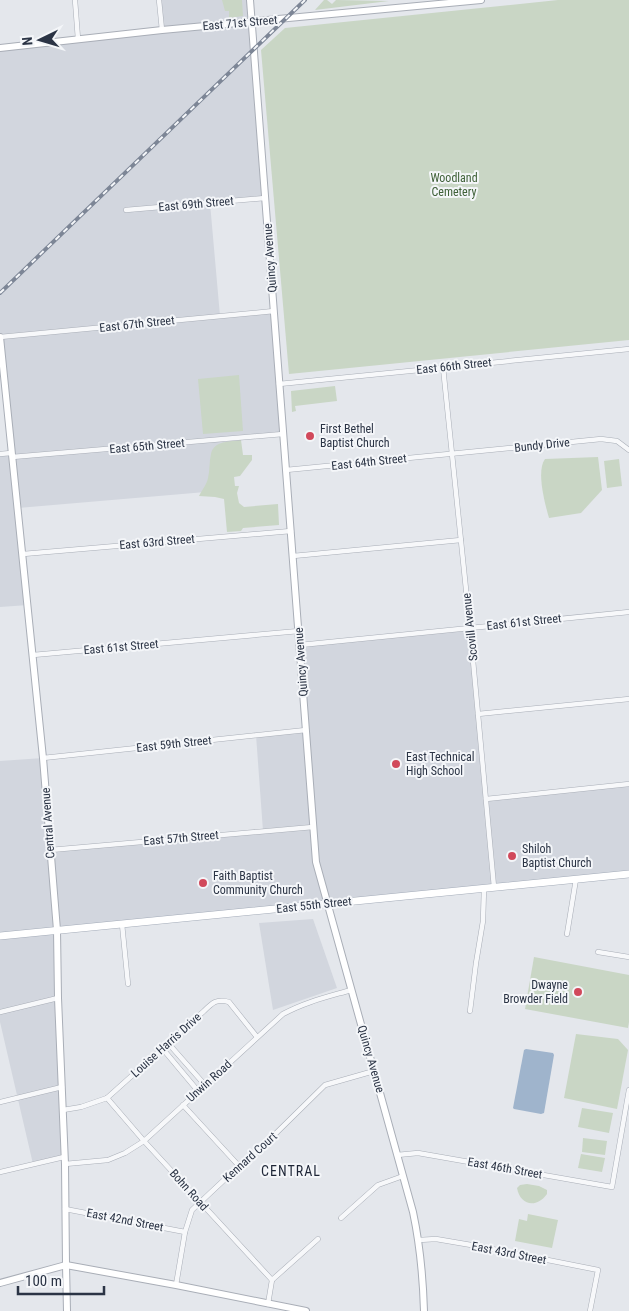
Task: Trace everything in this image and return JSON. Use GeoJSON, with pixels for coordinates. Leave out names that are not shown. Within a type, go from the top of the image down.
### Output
{"type":"FeatureCollection","features":[{"type":"Feature","properties":{"kind":"main road","name":"East 55th Street"},"geometry":{"type":"LineString","coordinates":[[0,936],[629,874]]}},
{"type":"Feature","properties":{"kind":"street"},"geometry":{"type":"LineString","coordinates":[[75,0],[78,39]]}},
{"type":"Feature","properties":{"kind":"street"},"geometry":{"type":"LineString","coordinates":[[159,0],[162,30]]}},
{"type":"Feature","properties":{"kind":"street","name":"Quincy Avenue"},"geometry":{"type":"LineString","coordinates":[[250,0],[316,862],[413,1212],[419,1240],[424,1311]]}},
{"type":"Feature","properties":{"kind":"street","name":"East 71st Street"},"geometry":{"type":"LineString","coordinates":[[0,48],[162,30],[481,0]]}},
{"type":"Feature","properties":{"kind":"street","name":"East 69th Street"},"geometry":{"type":"LineString","coordinates":[[126,210],[265,198]]}},
{"type":"Feature","properties":{"kind":"street","name":"East 67th Street"},"geometry":{"type":"LineString","coordinates":[[0,337],[274,311]]}},
{"type":"Feature","properties":{"kind":"street","name":"Central Avenue"},"geometry":{"type":"LineString","coordinates":[[0,337],[43,758],[57,930],[68,1311]]}},
{"type":"Feature","properties":{"kind":"street","name":"East 66th Street"},"geometry":{"type":"LineString","coordinates":[[279,384],[629,348]]}},
{"type":"Feature","properties":{"kind":"street","name":"Scovill Avenue"},"geometry":{"type":"LineString","coordinates":[[443,367],[494,887]]}},
{"type":"Feature","properties":{"kind":"street","name":"East 65th Street"},"geometry":{"type":"LineString","coordinates":[[0,454],[11,455],[283,434]]}},
{"type":"Feature","properties":{"kind":"street","name":"Bundy Drive"},"geometry":{"type":"LineString","coordinates":[[452,454],[601,439],[616,440],[629,450]]}},
{"type":"Feature","properties":{"kind":"street","name":"East 64th Street"},"geometry":{"type":"LineString","coordinates":[[286,470],[452,454]]}},
{"type":"Feature","properties":{"kind":"street","name":"East 63rd Street"},"geometry":{"type":"LineString","coordinates":[[23,554],[291,531]]}},
{"type":"Feature","properties":{"kind":"street"},"geometry":{"type":"LineString","coordinates":[[293,556],[461,540]]}},
{"type":"Feature","properties":{"kind":"street","name":"East 61st Street"},"geometry":{"type":"LineString","coordinates":[[300,645],[629,612]]}},
{"type":"Feature","properties":{"kind":"street","name":"East 61st Street"},"geometry":{"type":"LineString","coordinates":[[32,655],[299,631]]}},
{"type":"Feature","properties":{"kind":"street"},"geometry":{"type":"LineString","coordinates":[[478,714],[629,698]]}},
{"type":"Feature","properties":{"kind":"street","name":"East 59th Street"},"geometry":{"type":"LineString","coordinates":[[43,758],[306,730]]}},
{"type":"Feature","properties":{"kind":"street"},"geometry":{"type":"LineString","coordinates":[[486,799],[629,784]]}},
{"type":"Feature","properties":{"kind":"street","name":"East 57th Street"},"geometry":{"type":"LineString","coordinates":[[50,850],[313,827]]}},
{"type":"Feature","properties":{"kind":"street"},"geometry":{"type":"LineString","coordinates":[[567,934],[576,879]]}},
{"type":"Feature","properties":{"kind":"street"},"geometry":{"type":"LineString","coordinates":[[470,1011],[483,921],[484,888]]}},
{"type":"Feature","properties":{"kind":"street"},"geometry":{"type":"LineString","coordinates":[[122,924],[128,984]]}},
{"type":"Feature","properties":{"kind":"street"},"geometry":{"type":"LineString","coordinates":[[598,952],[629,958]]}},
{"type":"Feature","properties":{"kind":"street","name":"Unwin Road"},"geometry":{"type":"LineString","coordinates":[[65,1160],[108,1160],[125,1153],[144,1141],[283,1014],[313,1000],[351,990]]}},
{"type":"Feature","properties":{"kind":"street"},"geometry":{"type":"LineString","coordinates":[[0,1012],[58,998]]}},
{"type":"Feature","properties":{"kind":"street","name":"Louise Harris Drive"},"geometry":{"type":"LineString","coordinates":[[63,1110],[81,1107],[107,1098],[213,1002],[222,1000],[229,1002],[257,1037]]}},
{"type":"Feature","properties":{"kind":"street"},"geometry":{"type":"LineString","coordinates":[[168,1043],[205,1085]]}},
{"type":"Feature","properties":{"kind":"street"},"geometry":{"type":"LineString","coordinates":[[162,1048],[198,1091]]}},
{"type":"Feature","properties":{"kind":"street","name":"Kennard Court"},"geometry":{"type":"LineString","coordinates":[[176,1285],[185,1232],[192,1210],[261,1148],[325,1085],[374,1071]]}},
{"type":"Feature","properties":{"kind":"street"},"geometry":{"type":"LineString","coordinates":[[0,1102],[62,1086]]}},
{"type":"Feature","properties":{"kind":"street","name":"East 46th Street"},"geometry":{"type":"LineString","coordinates":[[397,1155],[418,1153],[612,1187],[629,1090]]}},
{"type":"Feature","properties":{"kind":"street","name":"Bohn Road"},"geometry":{"type":"LineString","coordinates":[[107,1098],[272,1280]]}},
{"type":"Feature","properties":{"kind":"street"},"geometry":{"type":"LineString","coordinates":[[183,1105],[239,1166]]}},
{"type":"Feature","properties":{"kind":"street"},"geometry":{"type":"LineString","coordinates":[[0,1172],[65,1160]]}},
{"type":"Feature","properties":{"kind":"street"},"geometry":{"type":"LineString","coordinates":[[341,1218],[378,1185],[403,1176]]}},
{"type":"Feature","properties":{"kind":"street","name":"East 42nd Street"},"geometry":{"type":"LineString","coordinates":[[65,1209],[185,1232]]}},
{"type":"Feature","properties":{"kind":"street"},"geometry":{"type":"LineString","coordinates":[[268,1304],[272,1280],[318,1239]]}},
{"type":"Feature","properties":{"kind":"street","name":"East 43rd Street"},"geometry":{"type":"LineString","coordinates":[[419,1240],[436,1240],[474,1246],[598,1270],[590,1311]]}},
{"type":"Feature","properties":{"kind":"street"},"geometry":{"type":"LineString","coordinates":[[0,1283],[66,1265],[306,1311]]}},
{"type":"Feature","properties":{"kind":"shaded area"},"geometry":{"type":"Polygon","coordinates":[[[159,0],[250,0],[265,198],[210,203],[220,316],[274,311],[283,434],[224,439],[229,490],[18,508],[28,605],[0,607],[0,454],[11,454],[0,337],[0,48],[161,30],[159,0]]]}},
{"type":"Feature","properties":{"kind":"shaded area"},"geometry":{"type":"Polygon","coordinates":[[[470,628],[486,798],[629,784],[629,874],[57,930],[64,1157],[33,1164],[0,1022],[0,761],[43,758],[50,850],[263,831],[256,735],[306,729],[300,645],[470,628]]]}},
{"type":"Feature","properties":{"kind":"shaded area"},"geometry":{"type":"Polygon","coordinates":[[[313,919],[337,988],[273,1010],[259,923],[313,919]]]}},
{"type":"Feature","properties":{"kind":"green space"},"geometry":{"type":"Polygon","coordinates":[[[222,0],[242,0],[243,16],[229,18],[229,11],[225,11],[222,0]]]}},
{"type":"Feature","properties":{"kind":"green space"},"geometry":{"type":"Polygon","coordinates":[[[324,0],[332,4],[336,0],[389,1],[315,10],[324,0]]]}},
{"type":"Feature","properties":{"kind":"green space","name":"Woodland Cemetery"},"geometry":{"type":"Polygon","coordinates":[[[558,0],[629,0],[629,340],[289,374],[261,50],[285,28],[558,0]]]}},
{"type":"Feature","properties":{"kind":"green space"},"geometry":{"type":"Polygon","coordinates":[[[239,375],[243,431],[203,434],[198,379],[239,375]]]}},
{"type":"Feature","properties":{"kind":"green space"},"geometry":{"type":"Polygon","coordinates":[[[335,386],[337,401],[295,406],[296,411],[292,412],[291,391],[335,386]]]}},
{"type":"Feature","properties":{"kind":"green space"},"geometry":{"type":"Polygon","coordinates":[[[241,440],[243,455],[252,455],[252,460],[240,476],[234,477],[235,486],[239,486],[237,493],[239,503],[244,507],[278,504],[279,525],[243,528],[241,531],[227,532],[224,499],[199,496],[206,485],[210,457],[215,446],[223,442],[241,440]]]}},
{"type":"Feature","properties":{"kind":"green space"},"geometry":{"type":"Polygon","coordinates":[[[598,457],[602,490],[581,513],[549,518],[541,479],[542,464],[545,459],[598,457]]]}},
{"type":"Feature","properties":{"kind":"green space"},"geometry":{"type":"Polygon","coordinates":[[[619,459],[622,486],[607,488],[604,461],[619,459]]]}},
{"type":"Feature","properties":{"kind":"green space","name":"Dwayne Browder Field"},"geometry":{"type":"Polygon","coordinates":[[[534,957],[629,975],[628,1028],[525,1009],[534,957]]]}},
{"type":"Feature","properties":{"kind":"green space"},"geometry":{"type":"Polygon","coordinates":[[[576,1034],[618,1039],[628,1050],[617,1109],[564,1098],[576,1034]]]}},
{"type":"Feature","properties":{"kind":"green space"},"geometry":{"type":"Polygon","coordinates":[[[582,1108],[613,1113],[609,1133],[578,1127],[582,1108]]]}},
{"type":"Feature","properties":{"kind":"green space"},"geometry":{"type":"Polygon","coordinates":[[[583,1138],[607,1141],[605,1155],[582,1152],[583,1138]]]}},
{"type":"Feature","properties":{"kind":"green space"},"geometry":{"type":"Polygon","coordinates":[[[581,1154],[605,1158],[602,1172],[578,1168],[581,1154]]]}},
{"type":"Feature","properties":{"kind":"green space"},"geometry":{"type":"Polygon","coordinates":[[[520,1185],[539,1186],[547,1190],[547,1194],[538,1202],[529,1203],[525,1201],[521,1198],[517,1188],[520,1185]]]}},
{"type":"Feature","properties":{"kind":"green space"},"geometry":{"type":"Polygon","coordinates":[[[528,1214],[558,1220],[552,1248],[515,1241],[519,1219],[527,1221],[528,1214]]]}},
{"type":"Feature","properties":{"kind":"water"},"geometry":{"type":"Polygon","coordinates":[[[524,1050],[553,1053],[554,1055],[544,1113],[541,1114],[513,1108],[524,1050]]]}},
{"type":"Feature","properties":{"kind":"railway"},"geometry":{"type":"LineString","coordinates":[[0,293],[305,0]]}},
{"type":"Feature","properties":{"kind":"place","name":"First Bethel Baptist Church"},"geometry":{"type":"Point","coordinates":[310,436]}},
{"type":"Feature","properties":{"kind":"place","name":"East Technical High School"},"geometry":{"type":"Point","coordinates":[396,764]}},
{"type":"Feature","properties":{"kind":"place","name":"Shiloh Baptist Church"},"geometry":{"type":"Point","coordinates":[512,856]}},
{"type":"Feature","properties":{"kind":"place","name":"Faith Baptist Community Church"},"geometry":{"type":"Point","coordinates":[203,883]}},
{"type":"Feature","properties":{"kind":"place","name":"Dwayne Browder Field"},"geometry":{"type":"Point","coordinates":[578,992]}},
{"type":"Feature","properties":{"kind":"district","name":"CENTRAL"},"geometry":{"type":"Point","coordinates":[291,1171]}}]}
